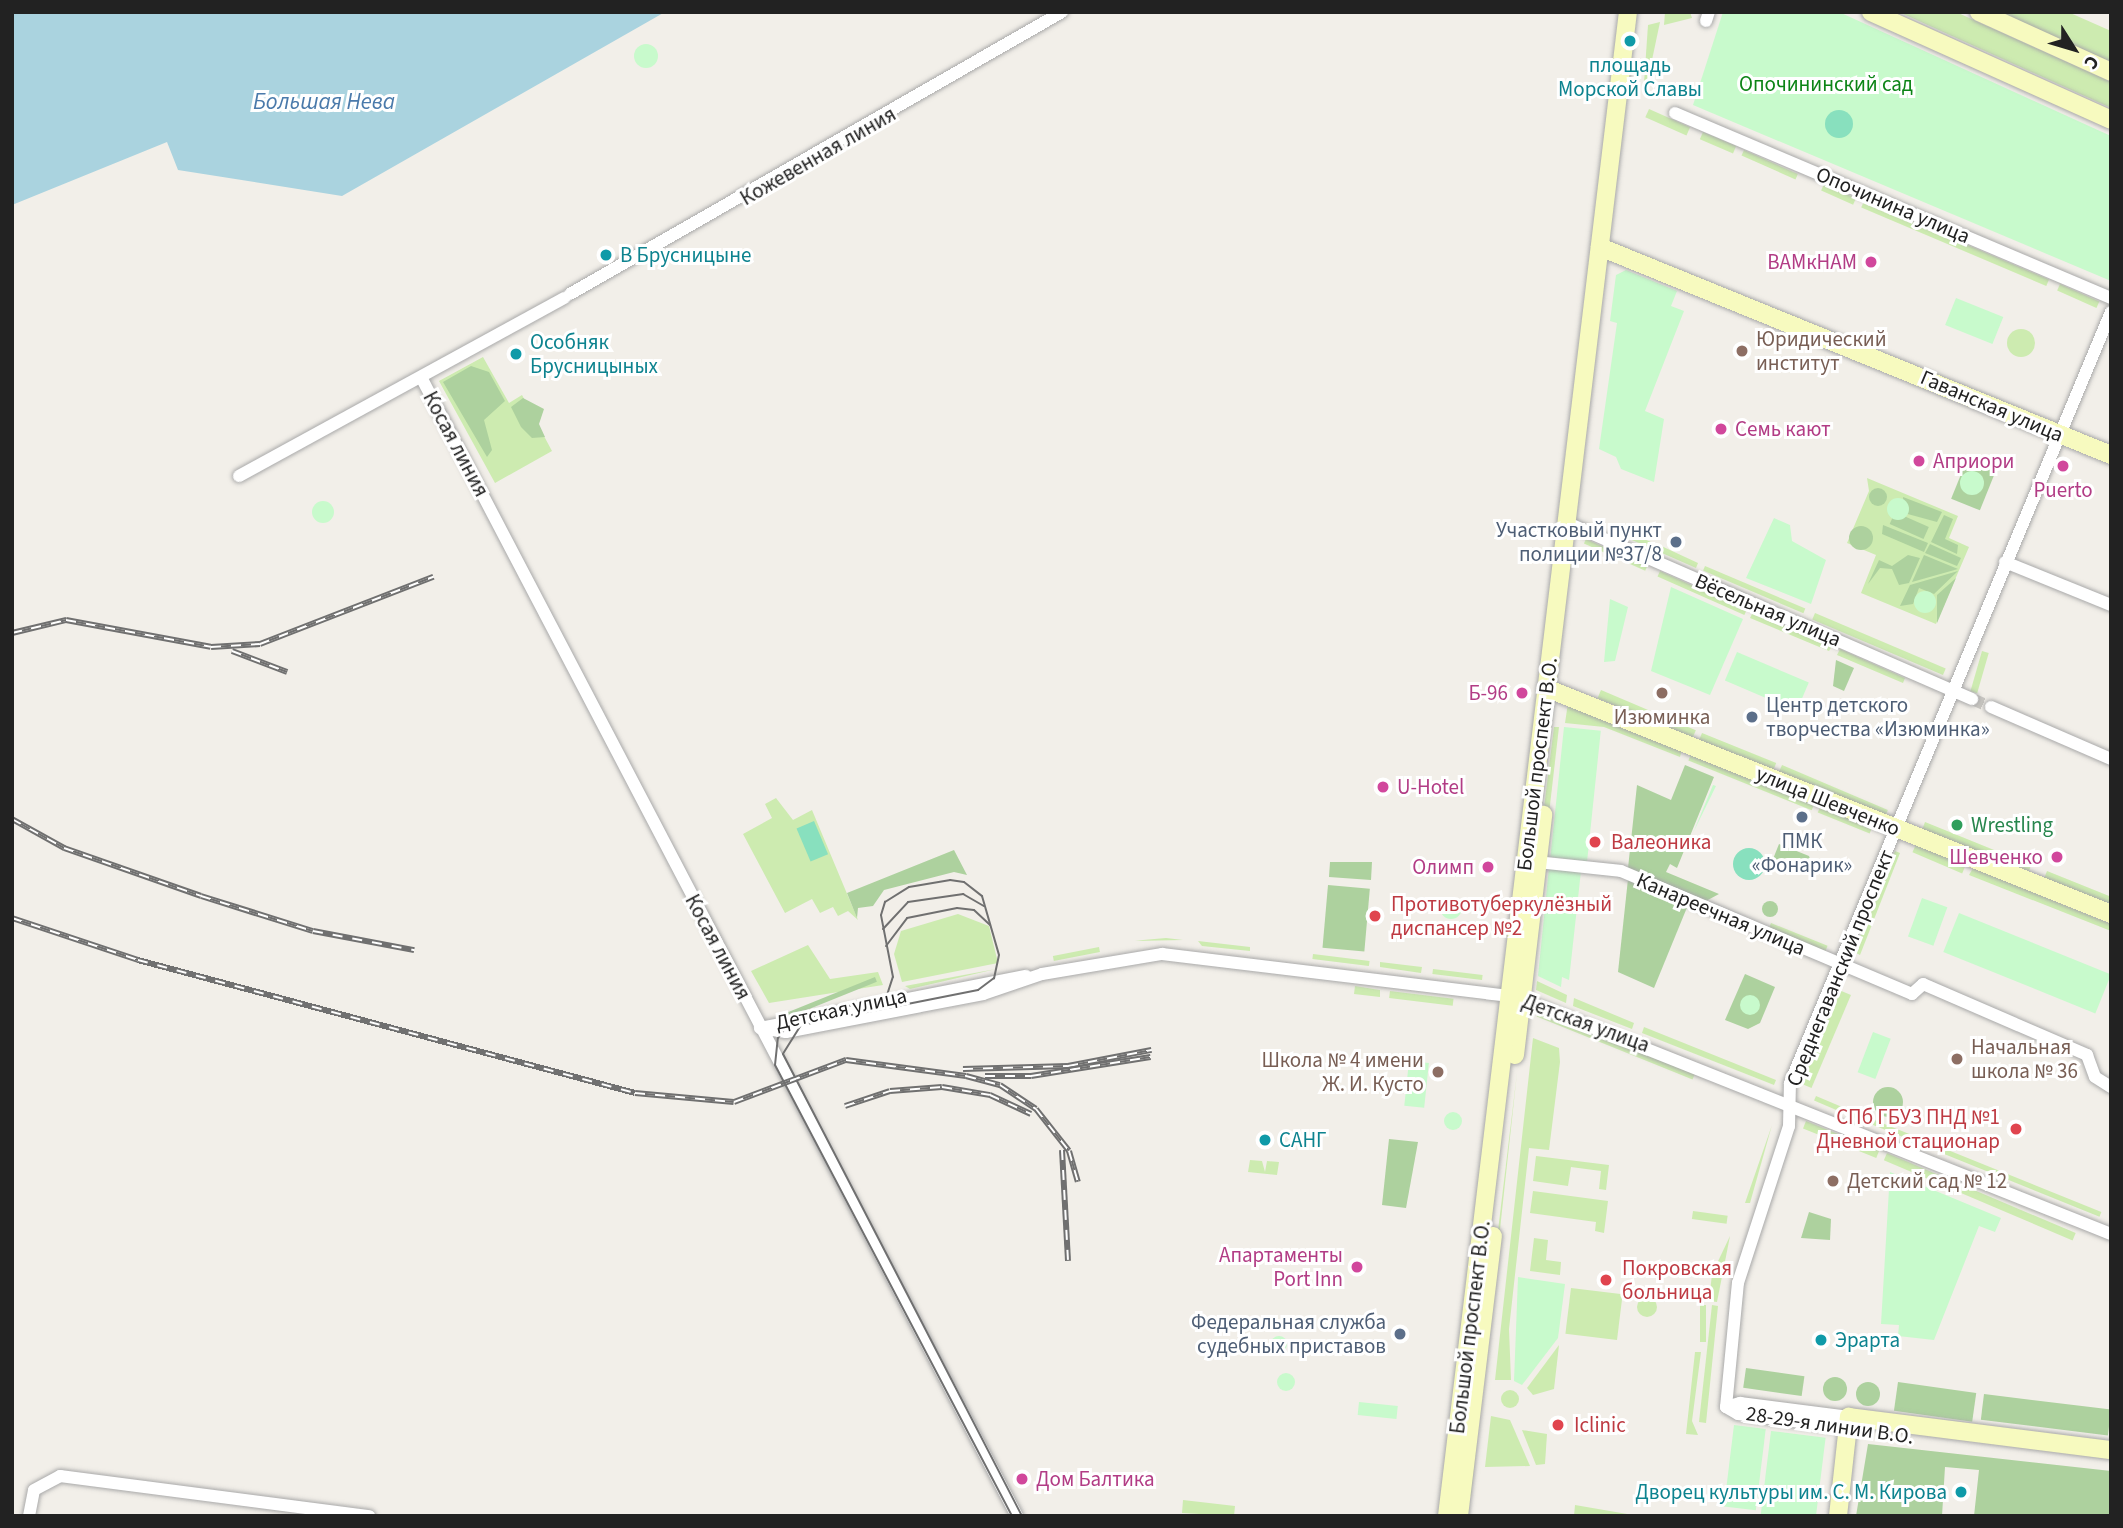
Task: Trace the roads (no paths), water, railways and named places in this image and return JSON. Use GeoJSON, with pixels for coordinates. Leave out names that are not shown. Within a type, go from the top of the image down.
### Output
{"type":"FeatureCollection","features":[{"type":"Feature","properties":{"kind":"main road","name":"Большой проспект В.О."},"geometry":{"type":"LineString","coordinates":[[1624,91],[1628,12]]}},
{"type":"Feature","properties":{"kind":"main road","name":"Большой проспект В.О."},"geometry":{"type":"LineString","coordinates":[[1447,1516],[1514,997],[1624,91],[1639,12]]}},
{"type":"Feature","properties":{"kind":"main road"},"geometry":{"type":"LineString","coordinates":[[1871,12],[2111,120]]}},
{"type":"Feature","properties":{"kind":"main road"},"geometry":{"type":"LineString","coordinates":[[1979,12],[2111,72]]}},
{"type":"Feature","properties":{"kind":"main road","name":"Гаванская улица"},"geometry":{"type":"LineString","coordinates":[[1605,248],[2111,455]]}},
{"type":"Feature","properties":{"kind":"main road","name":"Большой проспект В.О."},"geometry":{"type":"LineString","coordinates":[[1459,1516],[1514,997],[1537,862],[1551,688]]}},
{"type":"Feature","properties":{"kind":"main road","name":"улица Шевченко"},"geometry":{"type":"LineString","coordinates":[[1551,688],[2111,914]]}},
{"type":"Feature","properties":{"kind":"main road"},"geometry":{"type":"LineString","coordinates":[[1838,1516],[1849,1423]]}},
{"type":"Feature","properties":{"kind":"main road","name":"28-29-я линии В.О."},"geometry":{"type":"LineString","coordinates":[[1849,1423],[2111,1450]]}},
{"type":"Feature","properties":{"kind":"main road","name":"28-29-я линии В.О."},"geometry":{"type":"LineString","coordinates":[[1849,1423],[2111,1462]]}},
{"type":"Feature","properties":{"kind":"street","name":"Кожевенная линия"},"geometry":{"type":"LineString","coordinates":[[239,476],[567,296],[1062,12]]}},
{"type":"Feature","properties":{"kind":"street","name":"Опочинина улица"},"geometry":{"type":"LineString","coordinates":[[1675,113],[2111,298]]}},
{"type":"Feature","properties":{"kind":"street","name":"Среднегаванский проспект"},"geometry":{"type":"LineString","coordinates":[[1727,1407],[1738,1283],[1786,1139],[1790,1083],[2111,312]]}},
{"type":"Feature","properties":{"kind":"street","name":"Косая линия"},"geometry":{"type":"LineString","coordinates":[[421,377],[1017,1516]]}},
{"type":"Feature","properties":{"kind":"street","name":"Вёсельная улица"},"geometry":{"type":"LineString","coordinates":[[1571,524],[1972,699]]}},
{"type":"Feature","properties":{"kind":"street"},"geometry":{"type":"LineString","coordinates":[[2005,562],[2111,605]]}},
{"type":"Feature","properties":{"kind":"street"},"geometry":{"type":"LineString","coordinates":[[1990,708],[2111,759]]}},
{"type":"Feature","properties":{"kind":"street","name":"Канареечная улица"},"geometry":{"type":"LineString","coordinates":[[1537,862],[1621,871],[1912,995],[1923,984],[2087,1055],[2095,1077],[2111,1087]]}},
{"type":"Feature","properties":{"kind":"street","name":"Детская улица"},"geometry":{"type":"LineString","coordinates":[[760,1028],[786,1032],[1007,980],[1131,957],[1190,955],[1514,997],[1789,1103],[2111,1234]]}},
{"type":"Feature","properties":{"kind":"street","name":"28-29-я линии В.О."},"geometry":{"type":"LineString","coordinates":[[1727,1407],[1738,1414],[1849,1423]]}},
{"type":"Feature","properties":{"kind":"street"},"geometry":{"type":"LineString","coordinates":[[29,1516],[34,1490],[60,1476],[369,1516]]}},
{"type":"Feature","properties":{"kind":"water","name":"Большая Нева"},"geometry":{"type":"Polygon","coordinates":[[[12,12],[665,12],[342,196],[178,170],[167,142],[12,205],[12,12]]]}},
{"type":"Feature","properties":{"kind":"tunnel"},"geometry":{"type":"LineString","coordinates":[[1972,699],[1991,707]]}},
{"type":"Feature","properties":{"kind":"tram line"},"geometry":{"type":"LineString","coordinates":[[1012,1516],[775,1065],[778,1038],[789,1023],[887,995],[893,977],[881,915],[885,902],[909,887],[950,880],[964,882],[982,896],[999,955],[994,978],[978,990],[801,1025],[783,1054],[1022,1516]]}},
{"type":"Feature","properties":{"kind":"tram line"},"geometry":{"type":"LineString","coordinates":[[883,929],[908,902],[963,894],[984,906]]}},
{"type":"Feature","properties":{"kind":"tram line"},"geometry":{"type":"LineString","coordinates":[[886,946],[907,918],[957,908],[974,910],[990,925]]}},
{"type":"Feature","properties":{"kind":"railway"},"geometry":{"type":"LineString","coordinates":[[12,633],[66,620],[211,647],[260,644],[433,577]]}},
{"type":"Feature","properties":{"kind":"railway"},"geometry":{"type":"LineString","coordinates":[[232,651],[287,672]]}},
{"type":"Feature","properties":{"kind":"railway"},"geometry":{"type":"LineString","coordinates":[[12,819],[64,848],[201,896],[313,931],[414,950]]}},
{"type":"Feature","properties":{"kind":"railway"},"geometry":{"type":"LineString","coordinates":[[12,918],[138,960],[635,1093],[734,1102],[846,1060],[966,1076],[1000,1085],[1036,1109],[1069,1151],[1078,1182]]}},
{"type":"Feature","properties":{"kind":"railway"},"geometry":{"type":"LineString","coordinates":[[963,1069],[1068,1066],[1151,1050]]}},
{"type":"Feature","properties":{"kind":"railway"},"geometry":{"type":"LineString","coordinates":[[985,1076],[1031,1076],[1151,1057]]}},
{"type":"Feature","properties":{"kind":"railway"},"geometry":{"type":"LineString","coordinates":[[845,1106],[890,1091],[942,1087],[990,1095],[1031,1114]]}},
{"type":"Feature","properties":{"kind":"railway"},"geometry":{"type":"LineString","coordinates":[[1062,1150],[1068,1261]]}},
{"type":"Feature","properties":{"kind":"place","name":"площадь Морской Славы"},"geometry":{"type":"Point","coordinates":[1630,41]}},
{"type":"Feature","properties":{"kind":"place","name":"В Брусницыне"},"geometry":{"type":"Point","coordinates":[606,255]}},
{"type":"Feature","properties":{"kind":"place","name":"ВАМкНАМ"},"geometry":{"type":"Point","coordinates":[1871,262]}},
{"type":"Feature","properties":{"kind":"place","name":"Юридический институт"},"geometry":{"type":"Point","coordinates":[1742,351]}},
{"type":"Feature","properties":{"kind":"place","name":"Особняк Брусницыных"},"geometry":{"type":"Point","coordinates":[516,354]}},
{"type":"Feature","properties":{"kind":"place","name":"Семь кают"},"geometry":{"type":"Point","coordinates":[1721,429]}},
{"type":"Feature","properties":{"kind":"place","name":"Априори"},"geometry":{"type":"Point","coordinates":[1919,461]}},
{"type":"Feature","properties":{"kind":"place","name":"Puerto"},"geometry":{"type":"Point","coordinates":[2063,466]}},
{"type":"Feature","properties":{"kind":"place","name":"Участковый пункт полиции №37/8"},"geometry":{"type":"Point","coordinates":[1676,542]}},
{"type":"Feature","properties":{"kind":"place","name":"Б-96"},"geometry":{"type":"Point","coordinates":[1522,693]}},
{"type":"Feature","properties":{"kind":"place","name":"Изюминка"},"geometry":{"type":"Point","coordinates":[1662,693]}},
{"type":"Feature","properties":{"kind":"place","name":"Центр детского творчества «Изюминка»"},"geometry":{"type":"Point","coordinates":[1752,717]}},
{"type":"Feature","properties":{"kind":"place","name":"U-Hotel"},"geometry":{"type":"Point","coordinates":[1383,787]}},
{"type":"Feature","properties":{"kind":"place","name":"ПМК «Фонарик»"},"geometry":{"type":"Point","coordinates":[1802,817]}},
{"type":"Feature","properties":{"kind":"place","name":"Wrestling"},"geometry":{"type":"Point","coordinates":[1957,825]}},
{"type":"Feature","properties":{"kind":"place","name":"Валеоника"},"geometry":{"type":"Point","coordinates":[1595,842]}},
{"type":"Feature","properties":{"kind":"place","name":"Шевченко"},"geometry":{"type":"Point","coordinates":[2057,857]}},
{"type":"Feature","properties":{"kind":"place","name":"Олимп"},"geometry":{"type":"Point","coordinates":[1488,867]}},
{"type":"Feature","properties":{"kind":"place","name":"Противотуберкулёзный диспансер №2"},"geometry":{"type":"Point","coordinates":[1375,916]}},
{"type":"Feature","properties":{"kind":"place","name":"Начальная школа № 36"},"geometry":{"type":"Point","coordinates":[1957,1059]}},
{"type":"Feature","properties":{"kind":"place","name":"Школа № 4 имени Ж. И. Кусто"},"geometry":{"type":"Point","coordinates":[1438,1072]}},
{"type":"Feature","properties":{"kind":"place","name":"СПб ГБУЗ ПНД №1 Дневной стационар"},"geometry":{"type":"Point","coordinates":[2016,1129]}},
{"type":"Feature","properties":{"kind":"place","name":"САНГ"},"geometry":{"type":"Point","coordinates":[1265,1140]}},
{"type":"Feature","properties":{"kind":"place","name":"Детский сад № 12"},"geometry":{"type":"Point","coordinates":[1833,1181]}},
{"type":"Feature","properties":{"kind":"place","name":"Апартаменты Port Inn"},"geometry":{"type":"Point","coordinates":[1357,1267]}},
{"type":"Feature","properties":{"kind":"place","name":"Покровская больница"},"geometry":{"type":"Point","coordinates":[1606,1280]}},
{"type":"Feature","properties":{"kind":"place","name":"Федеральная служба судебных приставов"},"geometry":{"type":"Point","coordinates":[1400,1334]}},
{"type":"Feature","properties":{"kind":"place","name":"Эрарта"},"geometry":{"type":"Point","coordinates":[1821,1340]}},
{"type":"Feature","properties":{"kind":"place","name":"Iclinic"},"geometry":{"type":"Point","coordinates":[1558,1425]}},
{"type":"Feature","properties":{"kind":"place","name":"Дом Балтика"},"geometry":{"type":"Point","coordinates":[1022,1479]}},
{"type":"Feature","properties":{"kind":"place","name":"Дворец культуры им. С. М. Кирова"},"geometry":{"type":"Point","coordinates":[1961,1492]}},
{"type":"Feature","properties":{"kind":"park label","name":"Опочининский сад"},"geometry":{"type":"Point","coordinates":[1826,84]}}]}
